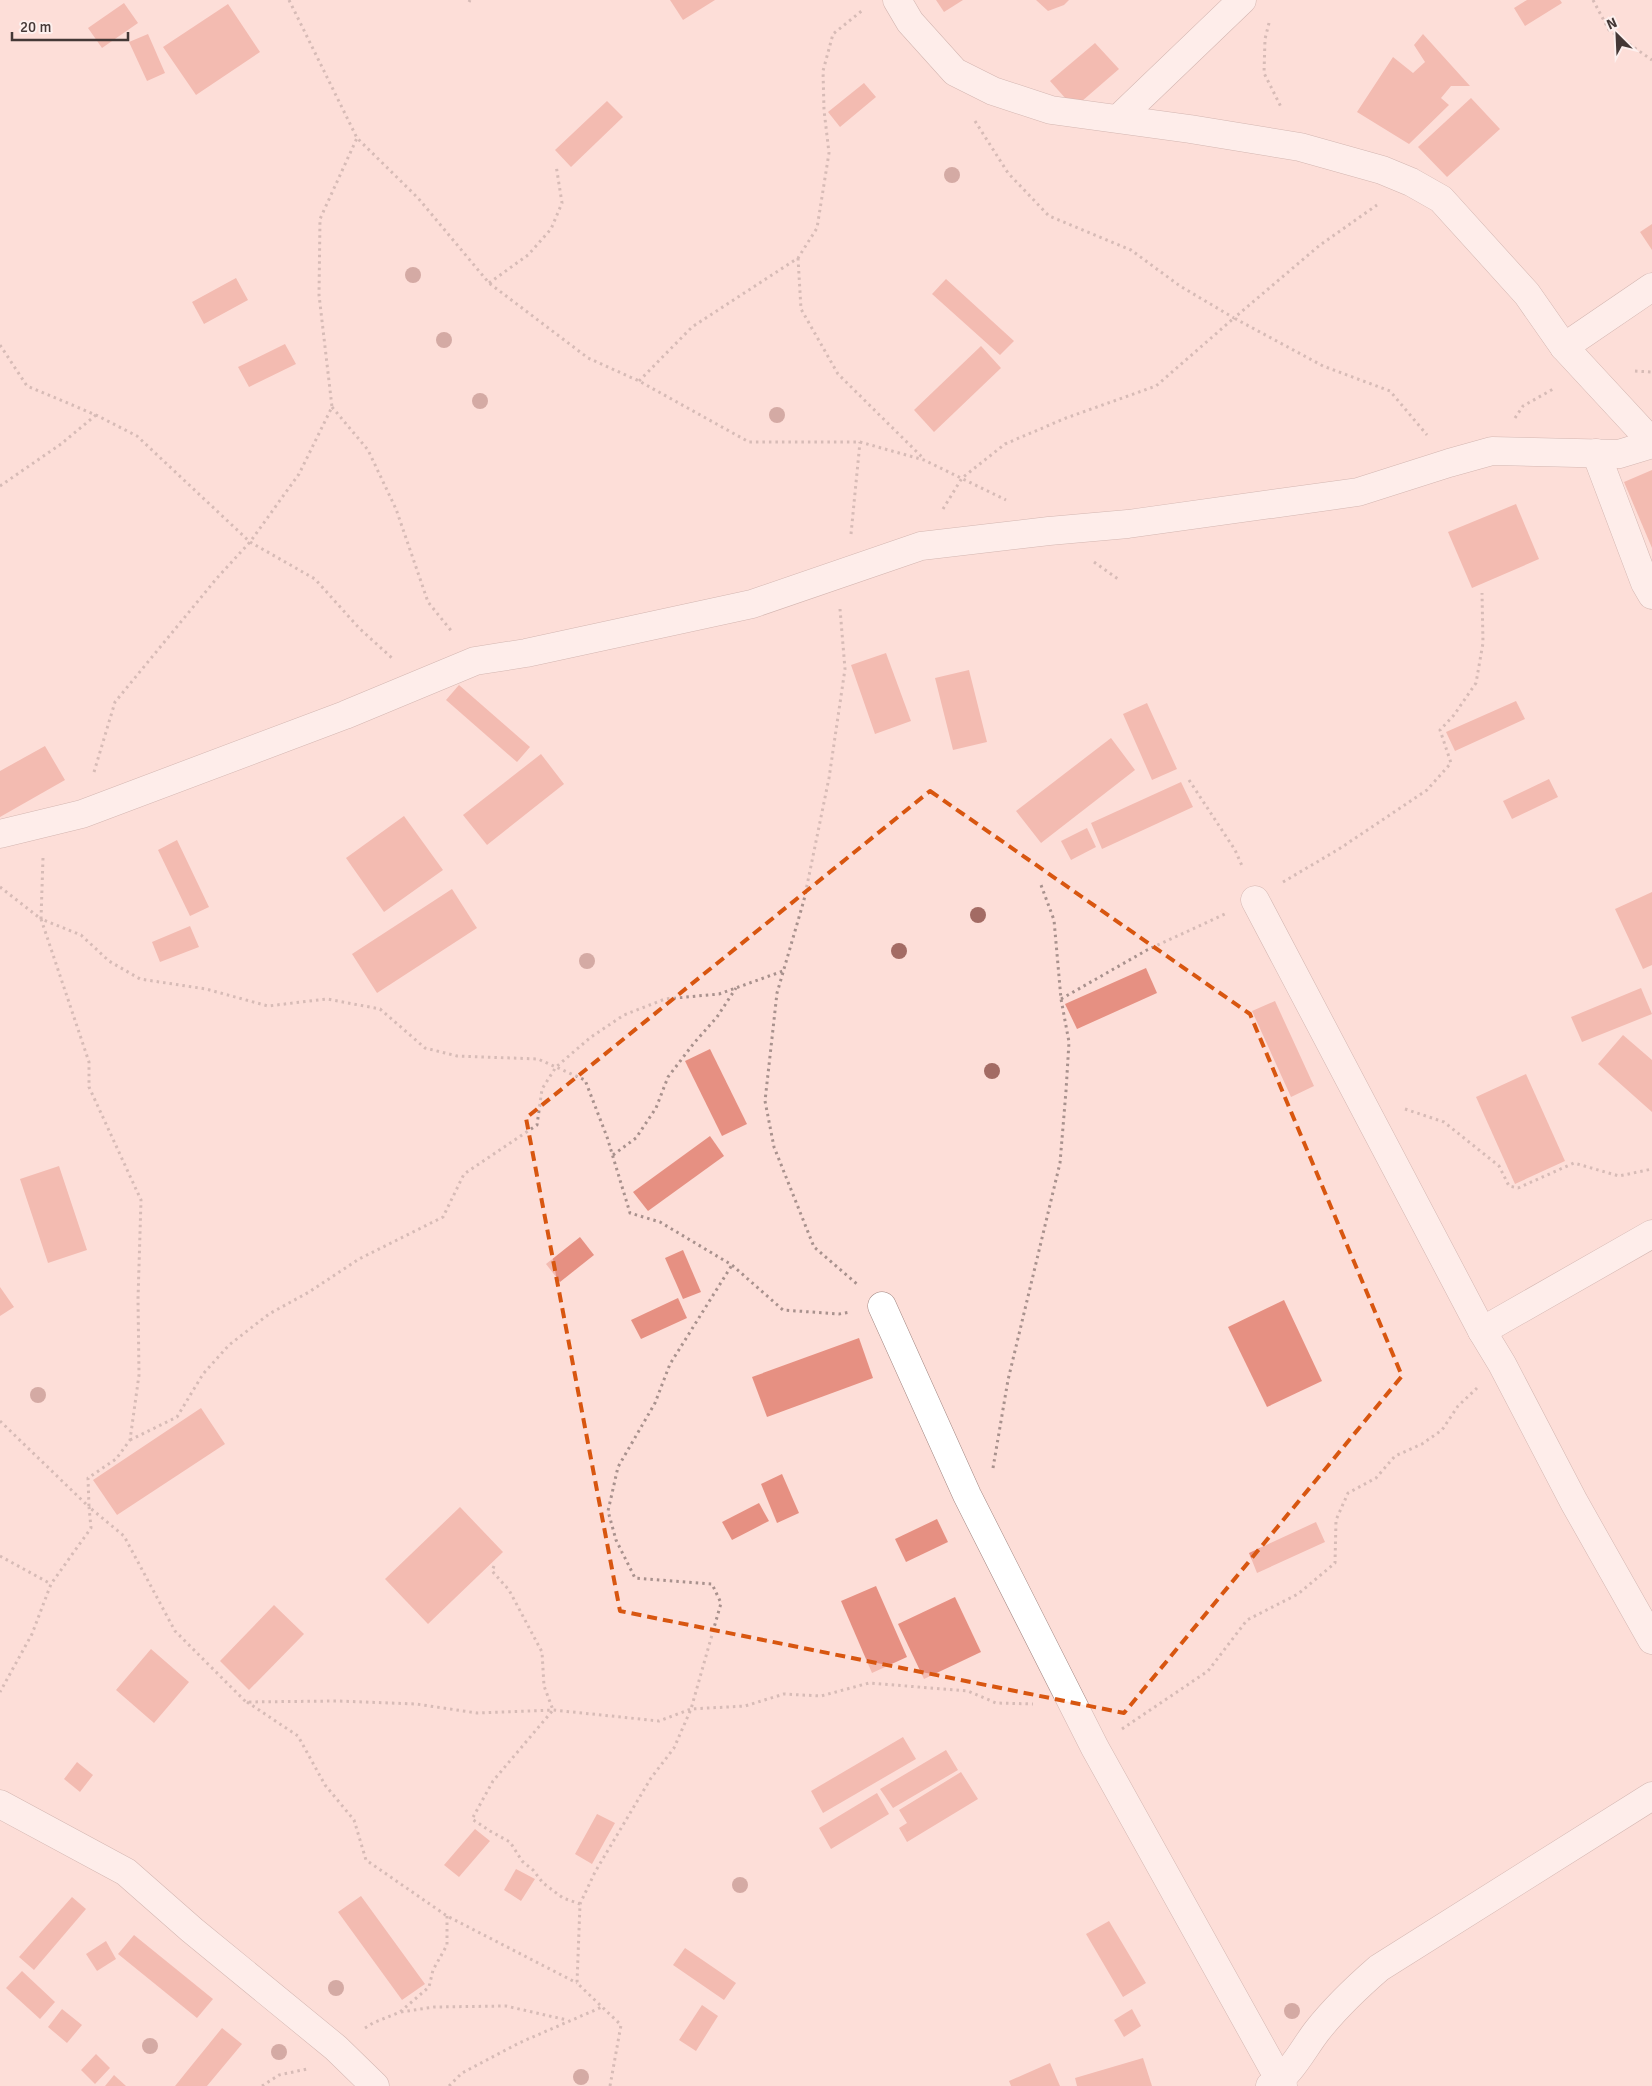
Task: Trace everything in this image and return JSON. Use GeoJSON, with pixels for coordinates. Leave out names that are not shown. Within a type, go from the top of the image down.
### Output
{"type":"FeatureCollection","features":[{"type":"Feature","properties":{"kind":"street"},"geometry":{"type":"LineString","coordinates":[[0,834],[82,814],[336,718],[475,661],[526,653],[752,604],[847,573],[921,546],[1128,524],[1358,492],[1492,451],[1619,454],[1652,443],[1564,347],[1527,294],[1441,199],[1411,182],[1382,170],[1300,147],[1119,118],[1052,110],[993,91],[956,72],[910,22],[897,0]]}},
{"type":"Feature","properties":{"kind":"street"},"geometry":{"type":"LineString","coordinates":[[1119,118],[1242,0]]}},
{"type":"Feature","properties":{"kind":"street"},"geometry":{"type":"LineString","coordinates":[[1564,347],[1652,286]]}},
{"type":"Feature","properties":{"kind":"street"},"geometry":{"type":"LineString","coordinates":[[1596,453],[1642,575],[1652,596]]}},
{"type":"Feature","properties":{"kind":"street"},"geometry":{"type":"LineString","coordinates":[[1256,900],[1482,1331],[1502,1364],[1574,1502],[1652,1640]]}},
{"type":"Feature","properties":{"kind":"street"},"geometry":{"type":"LineString","coordinates":[[1482,1331],[1652,1234]]}},
{"type":"Feature","properties":{"kind":"street"},"geometry":{"type":"LineString","coordinates":[[882,1306],[967,1495],[1074,1707],[1277,2084],[1317,2031],[1350,1993],[1379,1968],[1652,1796]]}},
{"type":"Feature","properties":{"kind":"street"},"geometry":{"type":"LineString","coordinates":[[0,1804],[126,1872],[192,1930],[336,2048],[375,2086]]}},
{"type":"Feature","properties":{"kind":"path"},"geometry":{"type":"LineString","coordinates":[[289,0],[357,138],[418,198],[489,283],[588,358],[638,381],[749,442],[860,442],[924,460],[1028,512],[1049,531],[1118,579]]}},
{"type":"Feature","properties":{"kind":"path"},"geometry":{"type":"LineString","coordinates":[[1593,0],[1609,30],[1652,60]]}},
{"type":"Feature","properties":{"kind":"path"},"geometry":{"type":"LineString","coordinates":[[638,381],[692,327],[798,258],[817,228],[829,153],[824,110],[823,71],[833,34],[869,6]]}},
{"type":"Feature","properties":{"kind":"path"},"geometry":{"type":"LineString","coordinates":[[1270,19],[1265,38],[1264,73],[1300,147]]}},
{"type":"Feature","properties":{"kind":"path"},"geometry":{"type":"LineString","coordinates":[[971,114],[1008,173],[1049,216],[1131,250],[1180,286],[1234,318],[1323,366],[1390,391],[1449,463]]}},
{"type":"Feature","properties":{"kind":"path"},"geometry":{"type":"LineString","coordinates":[[82,814],[115,702],[217,578],[250,542],[299,474],[332,407],[319,295],[320,220],[357,138]]}},
{"type":"Feature","properties":{"kind":"path"},"geometry":{"type":"LineString","coordinates":[[489,283],[528,255],[551,229],[562,203],[556,165]]}},
{"type":"Feature","properties":{"kind":"path"},"geometry":{"type":"LineString","coordinates":[[921,546],[962,478],[1005,444],[1066,418],[1156,386],[1320,245],[1411,182]]}},
{"type":"Feature","properties":{"kind":"path"},"geometry":{"type":"LineString","coordinates":[[798,258],[801,309],[838,374],[924,460]]}},
{"type":"Feature","properties":{"kind":"path"},"geometry":{"type":"LineString","coordinates":[[0,345],[27,386],[96,415],[137,436],[250,542],[315,579],[359,628],[420,684]]}},
{"type":"Feature","properties":{"kind":"path"},"geometry":{"type":"LineString","coordinates":[[332,407],[368,450],[396,509],[428,602],[475,661]]}},
{"type":"Feature","properties":{"kind":"path"},"geometry":{"type":"LineString","coordinates":[[0,486],[61,444],[96,415]]}},
{"type":"Feature","properties":{"kind":"path"},"geometry":{"type":"LineString","coordinates":[[860,442],[847,573],[840,602],[845,669],[829,778],[804,900],[777,993],[765,1101],[774,1147],[814,1247],[882,1306]]}},
{"type":"Feature","properties":{"kind":"path"},"geometry":{"type":"LineString","coordinates":[[1061,999],[1147,950],[1256,900],[1339,849],[1426,790],[1451,763],[1440,730],[1454,715],[1476,683],[1483,643],[1482,593]]}},
{"type":"Feature","properties":{"kind":"path"},"geometry":{"type":"LineString","coordinates":[[1189,780],[1235,850],[1256,900]]}},
{"type":"Feature","properties":{"kind":"path"},"geometry":{"type":"LineString","coordinates":[[43,854],[40,919],[88,1062],[89,1087],[141,1200],[138,1299],[139,1375],[130,1440]]}},
{"type":"Feature","properties":{"kind":"path"},"geometry":{"type":"LineString","coordinates":[[992,1476],[1008,1380],[1060,1163],[1069,1042],[1061,999],[1054,920],[1040,885]]}},
{"type":"Feature","properties":{"kind":"path"},"geometry":{"type":"LineString","coordinates":[[0,887],[40,919],[81,935],[108,961],[140,979],[206,989],[268,1006],[327,999],[380,1009],[426,1048],[457,1056],[538,1059],[585,1080],[612,1155],[630,1213],[660,1222],[732,1265],[784,1310],[839,1314],[882,1306]]}},
{"type":"Feature","properties":{"kind":"path"},"geometry":{"type":"LineString","coordinates":[[0,1692],[32,1634],[51,1584],[91,1528],[88,1478],[116,1459],[130,1440],[177,1417],[202,1374],[229,1344],[270,1314],[309,1292],[359,1259],[443,1217],[464,1174],[537,1125],[542,1089],[556,1067],[591,1037],[624,1015],[665,999],[719,994],[783,972]]}},
{"type":"Feature","properties":{"kind":"path"},"geometry":{"type":"LineString","coordinates":[[612,1155],[636,1138],[656,1108],[668,1078],[717,1018],[737,988]]}},
{"type":"Feature","properties":{"kind":"path"},"geometry":{"type":"LineString","coordinates":[[1359,1095],[1444,1122],[1499,1166],[1509,1186],[1518,1188],[1574,1163],[1619,1176],[1652,1169]]}},
{"type":"Feature","properties":{"kind":"path"},"geometry":{"type":"LineString","coordinates":[[577,1983],[580,1904],[595,1872],[651,1778],[674,1748],[691,1709],[720,1603],[712,1584],[635,1578],[616,1540],[608,1511],[618,1467],[655,1402],[670,1364],[732,1265]]}},
{"type":"Feature","properties":{"kind":"path"},"geometry":{"type":"LineString","coordinates":[[1095,1748],[1208,1671],[1247,1620],[1298,1594],[1335,1563],[1336,1520],[1348,1493],[1376,1478],[1395,1456],[1422,1444],[1442,1430],[1458,1406],[1502,1364]]}},
{"type":"Feature","properties":{"kind":"path"},"geometry":{"type":"LineString","coordinates":[[0,1421],[89,1507],[124,1536],[175,1631],[246,1702],[298,1736],[325,1785],[354,1820],[366,1860],[447,1916],[577,1983],[621,2025],[610,2086]]}},
{"type":"Feature","properties":{"kind":"path"},"geometry":{"type":"LineString","coordinates":[[0,1556],[51,1584]]}},
{"type":"Feature","properties":{"kind":"path"},"geometry":{"type":"LineString","coordinates":[[494,1566],[492,1571],[510,1590],[542,1652],[544,1686],[553,1710]]}},
{"type":"Feature","properties":{"kind":"path"},"geometry":{"type":"LineString","coordinates":[[246,1702],[337,1700],[406,1704],[477,1713],[553,1710],[659,1721],[691,1709],[745,1706],[784,1694],[821,1696],[869,1683],[968,1691],[996,1703],[1074,1707]]}},
{"type":"Feature","properties":{"kind":"path"},"geometry":{"type":"LineString","coordinates":[[553,1710],[493,1781],[472,1819],[510,1842],[522,1861],[533,1870],[543,1883],[563,1898],[580,1904]]}},
{"type":"Feature","properties":{"kind":"path"},"geometry":{"type":"LineString","coordinates":[[400,2012],[429,1987],[433,1970],[447,1944],[447,1916]]}},
{"type":"Feature","properties":{"kind":"path"},"geometry":{"type":"LineString","coordinates":[[262,2086],[279,2076],[311,2068],[336,2048],[373,2023],[400,2012],[434,2007],[506,2006],[568,2020]]}},
{"type":"Feature","properties":{"kind":"path"},"geometry":{"type":"LineString","coordinates":[[449,2086],[462,2073],[520,2043],[568,2020],[602,2007]]}},
{"type":"Feature","properties":{"kind":"highlighted area"},"geometry":{"type":"Polygon","coordinates":[[[930,791],[1250,1014],[1402,1376],[1124,1713],[620,1611],[526,1118],[930,791]]]}},
{"type":"Feature","properties":{"kind":"building"},"geometry":{"type":"Polygon","coordinates":[[[670,0],[715,0],[683,20],[670,0]]]}},
{"type":"Feature","properties":{"kind":"building"},"geometry":{"type":"Polygon","coordinates":[[[936,0],[963,0],[944,12],[936,0]]]}},
{"type":"Feature","properties":{"kind":"building"},"geometry":{"type":"Polygon","coordinates":[[[1036,0],[1069,0],[1064,5],[1048,11],[1036,0]]]}},
{"type":"Feature","properties":{"kind":"building"},"geometry":{"type":"Polygon","coordinates":[[[1527,0],[1560,0],[1562,3],[1525,26],[1514,8],[1527,0]]]}},
{"type":"Feature","properties":{"kind":"building"},"geometry":{"type":"Polygon","coordinates":[[[124,3],[138,23],[102,48],[88,28],[124,3]]]}},
{"type":"Feature","properties":{"kind":"building"},"geometry":{"type":"Polygon","coordinates":[[[228,4],[260,52],[196,95],[163,47],[228,4]]]}},
{"type":"Feature","properties":{"kind":"building"},"geometry":{"type":"Polygon","coordinates":[[[148,34],[165,73],[147,81],[129,42],[148,34]]]}},
{"type":"Feature","properties":{"kind":"building"},"geometry":{"type":"Polygon","coordinates":[[[1423,34],[1470,86],[1451,86],[1441,98],[1449,105],[1409,144],[1357,112],[1393,57],[1413,73],[1425,62],[1414,45],[1423,34]]]}},
{"type":"Feature","properties":{"kind":"building"},"geometry":{"type":"Polygon","coordinates":[[[1095,43],[1119,69],[1074,108],[1050,81],[1095,43]]]}},
{"type":"Feature","properties":{"kind":"building"},"geometry":{"type":"Polygon","coordinates":[[[864,83],[876,97],[840,127],[828,112],[864,83]]]}},
{"type":"Feature","properties":{"kind":"building"},"geometry":{"type":"Polygon","coordinates":[[[1471,98],[1500,129],[1447,177],[1418,147],[1471,98]]]}},
{"type":"Feature","properties":{"kind":"building"},"geometry":{"type":"Polygon","coordinates":[[[607,101],[623,117],[571,167],[555,150],[607,101]]]}},
{"type":"Feature","properties":{"kind":"building"},"geometry":{"type":"Polygon","coordinates":[[[1652,224],[1652,250],[1640,232],[1652,224]]]}},
{"type":"Feature","properties":{"kind":"building"},"geometry":{"type":"Polygon","coordinates":[[[236,278],[248,300],[204,324],[192,302],[236,278]]]}},
{"type":"Feature","properties":{"kind":"building"},"geometry":{"type":"Polygon","coordinates":[[[946,279],[1014,341],[1000,355],[932,294],[946,279]]]}},
{"type":"Feature","properties":{"kind":"building"},"geometry":{"type":"Polygon","coordinates":[[[285,344],[296,364],[249,387],[238,367],[285,344]]]}},
{"type":"Feature","properties":{"kind":"building"},"geometry":{"type":"Polygon","coordinates":[[[981,346],[1001,368],[934,432],[914,410],[981,346]]]}},
{"type":"Feature","properties":{"kind":"building"},"geometry":{"type":"Polygon","coordinates":[[[1652,470],[1652,548],[1624,482],[1652,470]]]}},
{"type":"Feature","properties":{"kind":"building"},"geometry":{"type":"Polygon","coordinates":[[[1516,504],[1539,559],[1472,588],[1448,532],[1516,504]]]}},
{"type":"Feature","properties":{"kind":"building"},"geometry":{"type":"Polygon","coordinates":[[[886,653],[911,721],[875,734],[851,665],[886,653]]]}},
{"type":"Feature","properties":{"kind":"building"},"geometry":{"type":"Polygon","coordinates":[[[969,670],[987,742],[953,750],[935,678],[969,670]]]}},
{"type":"Feature","properties":{"kind":"building"},"geometry":{"type":"Polygon","coordinates":[[[459,685],[530,747],[517,762],[446,700],[459,685]]]}},
{"type":"Feature","properties":{"kind":"building"},"geometry":{"type":"Polygon","coordinates":[[[1516,701],[1525,719],[1455,751],[1446,732],[1516,701]]]}},
{"type":"Feature","properties":{"kind":"building"},"geometry":{"type":"Polygon","coordinates":[[[1147,703],[1177,769],[1152,780],[1123,714],[1147,703]]]}},
{"type":"Feature","properties":{"kind":"building"},"geometry":{"type":"Polygon","coordinates":[[[1111,738],[1135,770],[1041,843],[1016,811],[1111,738]]]}},
{"type":"Feature","properties":{"kind":"building"},"geometry":{"type":"Polygon","coordinates":[[[45,746],[65,780],[0,817],[0,771],[45,746]]]}},
{"type":"Feature","properties":{"kind":"building"},"geometry":{"type":"Polygon","coordinates":[[[541,754],[564,784],[487,845],[463,815],[541,754]]]}},
{"type":"Feature","properties":{"kind":"building"},"geometry":{"type":"Polygon","coordinates":[[[1549,779],[1558,797],[1512,819],[1503,801],[1549,779]]]}},
{"type":"Feature","properties":{"kind":"building"},"geometry":{"type":"Polygon","coordinates":[[[1181,782],[1193,807],[1102,849],[1091,823],[1181,782]]]}},
{"type":"Feature","properties":{"kind":"building"},"geometry":{"type":"Polygon","coordinates":[[[404,816],[443,870],[384,912],[346,858],[404,816]]]}},
{"type":"Feature","properties":{"kind":"building"},"geometry":{"type":"Polygon","coordinates":[[[1087,828],[1096,847],[1071,860],[1061,841],[1087,828]]]}},
{"type":"Feature","properties":{"kind":"building"},"geometry":{"type":"Polygon","coordinates":[[[177,840],[209,907],[190,916],[158,850],[177,840]]]}},
{"type":"Feature","properties":{"kind":"building"},"geometry":{"type":"Polygon","coordinates":[[[452,889],[477,928],[377,993],[352,954],[452,889]]]}},
{"type":"Feature","properties":{"kind":"building"},"geometry":{"type":"Polygon","coordinates":[[[1652,892],[1652,965],[1643,969],[1615,909],[1652,892]]]}},
{"type":"Feature","properties":{"kind":"building"},"geometry":{"type":"Polygon","coordinates":[[[190,926],[199,947],[160,962],[152,942],[190,926]]]}},
{"type":"Feature","properties":{"kind":"building"},"geometry":{"type":"Polygon","coordinates":[[[1146,968],[1157,993],[1077,1029],[1065,1004],[1146,968]]]}},
{"type":"Feature","properties":{"kind":"building"},"geometry":{"type":"Polygon","coordinates":[[[1641,988],[1652,1014],[1582,1042],[1571,1017],[1641,988]]]}},
{"type":"Feature","properties":{"kind":"building"},"geometry":{"type":"Polygon","coordinates":[[[1275,1001],[1314,1086],[1291,1097],[1252,1011],[1275,1001]]]}},
{"type":"Feature","properties":{"kind":"building"},"geometry":{"type":"Polygon","coordinates":[[[1623,1035],[1652,1060],[1652,1112],[1598,1064],[1623,1035]]]}},
{"type":"Feature","properties":{"kind":"building"},"geometry":{"type":"Polygon","coordinates":[[[710,1049],[747,1124],[722,1136],[685,1061],[710,1049]]]}},
{"type":"Feature","properties":{"kind":"building"},"geometry":{"type":"Polygon","coordinates":[[[1526,1074],[1565,1161],[1515,1184],[1476,1097],[1526,1074]]]}},
{"type":"Feature","properties":{"kind":"building"},"geometry":{"type":"Polygon","coordinates":[[[710,1136],[724,1156],[648,1211],[633,1192],[710,1136]]]}},
{"type":"Feature","properties":{"kind":"building"},"geometry":{"type":"Polygon","coordinates":[[[59,1166],[87,1250],[48,1263],[20,1179],[59,1166]]]}},
{"type":"Feature","properties":{"kind":"building"},"geometry":{"type":"Polygon","coordinates":[[[580,1237],[594,1255],[560,1282],[546,1264],[580,1237]]]}},
{"type":"Feature","properties":{"kind":"building"},"geometry":{"type":"Polygon","coordinates":[[[683,1250],[701,1292],[683,1299],[665,1258],[683,1250]]]}},
{"type":"Feature","properties":{"kind":"building"},"geometry":{"type":"Polygon","coordinates":[[[0,1287],[14,1307],[0,1316],[0,1287]]]}},
{"type":"Feature","properties":{"kind":"building"},"geometry":{"type":"Polygon","coordinates":[[[678,1298],[687,1318],[641,1339],[631,1320],[678,1298]]]}},
{"type":"Feature","properties":{"kind":"building"},"geometry":{"type":"Polygon","coordinates":[[[1284,1300],[1322,1381],[1267,1407],[1228,1327],[1284,1300]]]}},
{"type":"Feature","properties":{"kind":"building"},"geometry":{"type":"Polygon","coordinates":[[[859,1338],[873,1378],[767,1417],[752,1377],[859,1338]]]}},
{"type":"Feature","properties":{"kind":"building"},"geometry":{"type":"Polygon","coordinates":[[[201,1408],[225,1444],[117,1515],[93,1480],[201,1408]]]}},
{"type":"Feature","properties":{"kind":"building"},"geometry":{"type":"Polygon","coordinates":[[[782,1474],[799,1513],[777,1523],[761,1484],[782,1474]]]}},
{"type":"Feature","properties":{"kind":"building"},"geometry":{"type":"Polygon","coordinates":[[[759,1503],[769,1521],[732,1540],[722,1522],[759,1503]]]}},
{"type":"Feature","properties":{"kind":"building"},"geometry":{"type":"Polygon","coordinates":[[[460,1507],[503,1552],[428,1624],[385,1579],[460,1507]]]}},
{"type":"Feature","properties":{"kind":"building"},"geometry":{"type":"Polygon","coordinates":[[[937,1519],[948,1542],[906,1562],[895,1539],[937,1519]]]}},
{"type":"Feature","properties":{"kind":"building"},"geometry":{"type":"Polygon","coordinates":[[[1316,1522],[1325,1542],[1257,1573],[1249,1553],[1316,1522]]]}},
{"type":"Feature","properties":{"kind":"building"},"geometry":{"type":"Polygon","coordinates":[[[876,1586],[907,1657],[872,1673],[841,1601],[876,1586]]]}},
{"type":"Feature","properties":{"kind":"building"},"geometry":{"type":"Polygon","coordinates":[[[955,1597],[981,1652],[924,1679],[898,1624],[955,1597]]]}},
{"type":"Feature","properties":{"kind":"building"},"geometry":{"type":"Polygon","coordinates":[[[274,1605],[304,1634],[249,1690],[220,1661],[274,1605]]]}},
{"type":"Feature","properties":{"kind":"building"},"geometry":{"type":"Polygon","coordinates":[[[151,1649],[189,1682],[154,1723],[116,1690],[151,1649]]]}},
{"type":"Feature","properties":{"kind":"building"},"geometry":{"type":"Polygon","coordinates":[[[903,1737],[916,1759],[823,1813],[811,1791],[903,1737]]]}},
{"type":"Feature","properties":{"kind":"building"},"geometry":{"type":"Polygon","coordinates":[[[946,1750],[958,1770],[893,1808],[880,1789],[946,1750]]]}},
{"type":"Feature","properties":{"kind":"building"},"geometry":{"type":"Polygon","coordinates":[[[77,1762],[93,1775],[80,1792],[64,1779],[77,1762]]]}},
{"type":"Feature","properties":{"kind":"building"},"geometry":{"type":"Polygon","coordinates":[[[961,1772],[978,1799],[907,1842],[899,1828],[907,1823],[899,1810],[961,1772]]]}},
{"type":"Feature","properties":{"kind":"building"},"geometry":{"type":"Polygon","coordinates":[[[877,1793],[889,1814],[831,1849],[819,1828],[877,1793]]]}},
{"type":"Feature","properties":{"kind":"building"},"geometry":{"type":"Polygon","coordinates":[[[597,1814],[615,1823],[592,1864],[575,1854],[597,1814]]]}},
{"type":"Feature","properties":{"kind":"building"},"geometry":{"type":"Polygon","coordinates":[[[475,1829],[490,1841],[459,1877],[444,1865],[475,1829]]]}},
{"type":"Feature","properties":{"kind":"building"},"geometry":{"type":"Polygon","coordinates":[[[516,1869],[535,1879],[521,1901],[504,1890],[516,1869]]]}},
{"type":"Feature","properties":{"kind":"building"},"geometry":{"type":"Polygon","coordinates":[[[361,1896],[425,1984],[402,2000],[338,1912],[361,1896]]]}},
{"type":"Feature","properties":{"kind":"building"},"geometry":{"type":"Polygon","coordinates":[[[72,1897],[86,1909],[34,1970],[19,1957],[72,1897]]]}},
{"type":"Feature","properties":{"kind":"building"},"geometry":{"type":"Polygon","coordinates":[[[1109,1921],[1146,1983],[1123,1997],[1086,1934],[1109,1921]]]}},
{"type":"Feature","properties":{"kind":"building"},"geometry":{"type":"Polygon","coordinates":[[[134,1935],[213,1999],[197,2018],[118,1954],[134,1935]]]}},
{"type":"Feature","properties":{"kind":"building"},"geometry":{"type":"Polygon","coordinates":[[[106,1941],[116,1959],[97,1971],[86,1954],[106,1941]]]}},
{"type":"Feature","properties":{"kind":"building"},"geometry":{"type":"Polygon","coordinates":[[[685,1948],[736,1983],[724,2000],[673,1965],[685,1948]]]}},
{"type":"Feature","properties":{"kind":"building"},"geometry":{"type":"Polygon","coordinates":[[[22,1971],[55,2002],[40,2019],[6,1988],[22,1971]]]}},
{"type":"Feature","properties":{"kind":"building"},"geometry":{"type":"Polygon","coordinates":[[[702,2005],[718,2016],[696,2051],[679,2040],[702,2005]]]}},
{"type":"Feature","properties":{"kind":"building"},"geometry":{"type":"Polygon","coordinates":[[[62,2009],[82,2025],[67,2043],[48,2027],[62,2009]]]}},
{"type":"Feature","properties":{"kind":"building"},"geometry":{"type":"Polygon","coordinates":[[[1132,2009],[1141,2026],[1124,2037],[1114,2020],[1132,2009]]]}},
{"type":"Feature","properties":{"kind":"building"},"geometry":{"type":"Polygon","coordinates":[[[222,2028],[242,2044],[207,2086],[175,2086],[222,2028]]]}},
{"type":"Feature","properties":{"kind":"building"},"geometry":{"type":"Polygon","coordinates":[[[96,2054],[110,2068],[95,2084],[81,2070],[96,2054]]]}},
{"type":"Feature","properties":{"kind":"building"},"geometry":{"type":"Polygon","coordinates":[[[1143,2058],[1152,2086],[1077,2086],[1075,2078],[1143,2058]]]}},
{"type":"Feature","properties":{"kind":"building"},"geometry":{"type":"Polygon","coordinates":[[[1050,2063],[1060,2086],[1011,2086],[1009,2081],[1050,2063]]]}},
{"type":"Feature","properties":{"kind":"building"},"geometry":{"type":"Polygon","coordinates":[[[114,2075],[126,2086],[105,2086],[114,2075]]]}}]}
